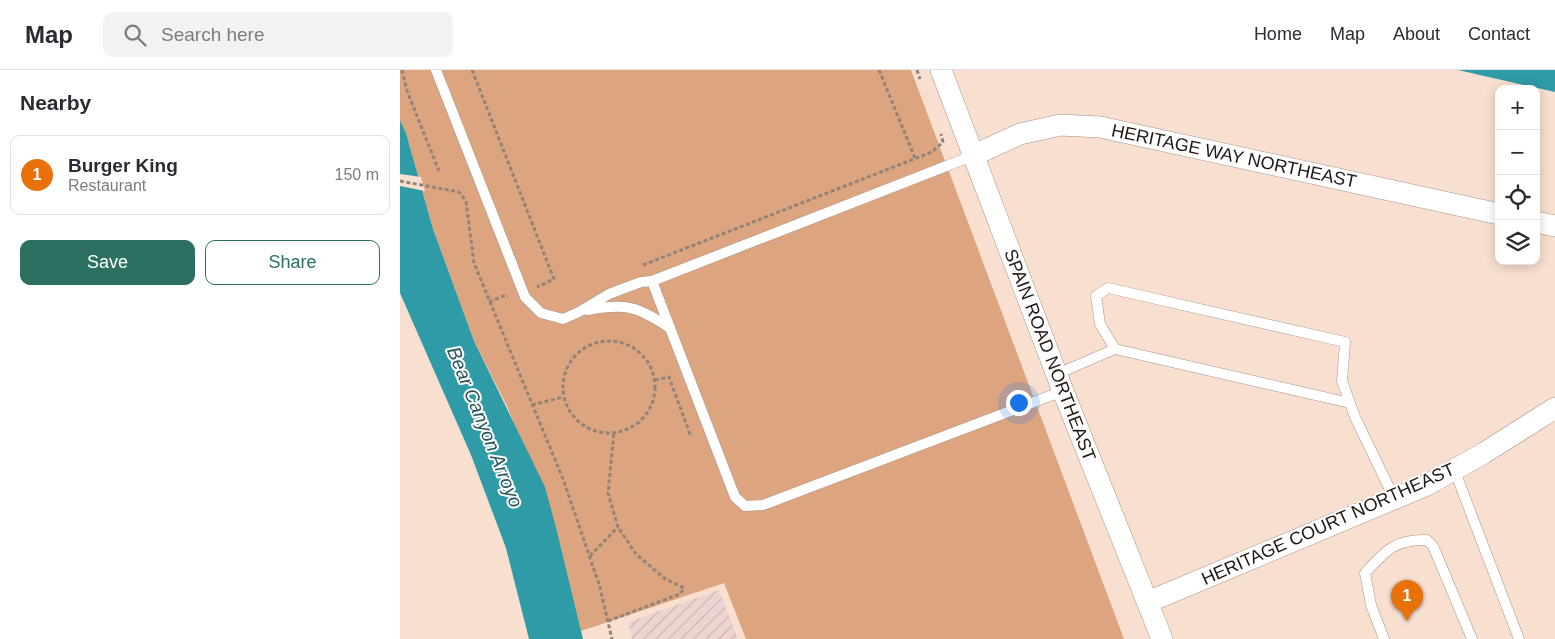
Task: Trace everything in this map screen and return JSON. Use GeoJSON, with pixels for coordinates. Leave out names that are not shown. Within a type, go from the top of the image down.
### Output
{"type":"FeatureCollection","features":[{"type":"Feature","properties":{"kind":"street","name":"SPAIN ROAD NORTHEAST"},"geometry":{"type":"LineString","coordinates":[[941,70],[972,156],[1162,639]]}},
{"type":"Feature","properties":{"kind":"street","name":"HERITAGE WAY NORTHEAST"},"geometry":{"type":"LineString","coordinates":[[972,156],[1020,134],[1060,125],[1100,127],[1495,213]]}},
{"type":"Feature","properties":{"kind":"street"},"geometry":{"type":"LineString","coordinates":[[1540,223],[1555,226]]}},
{"type":"Feature","properties":{"kind":"street","name":"HERITAGE COURT NORTHEAST"},"geometry":{"type":"LineString","coordinates":[[1148,602],[1427,485],[1555,408]]}},
{"type":"Feature","properties":{"kind":"lane"},"geometry":{"type":"LineString","coordinates":[[436,70],[525,297],[541,313],[563,319],[609,294],[641,282],[652,281],[972,156]]}},
{"type":"Feature","properties":{"kind":"lane"},"geometry":{"type":"LineString","coordinates":[[652,281],[735,497],[745,506],[763,505],[1060,382],[1115,348]]}},
{"type":"Feature","properties":{"kind":"lane"},"geometry":{"type":"LineString","coordinates":[[1350,403],[1115,348],[1100,324],[1096,296],[1108,288],[1345,342],[1342,381],[1350,403],[1355,417],[1394,498]]}},
{"type":"Feature","properties":{"kind":"lane"},"geometry":{"type":"LineString","coordinates":[[579,312],[610,306],[635,308],[656,318],[670,328]]}},
{"type":"Feature","properties":{"kind":"lane"},"geometry":{"type":"LineString","coordinates":[[1454,469],[1519,639]]}},
{"type":"Feature","properties":{"kind":"lane"},"geometry":{"type":"LineString","coordinates":[[1384,639],[1371,605],[1365,573],[1382,554],[1404,541],[1416,539],[1427,540],[1433,546],[1472,639]]}},
{"type":"Feature","properties":{"kind":"path"},"geometry":{"type":"LineString","coordinates":[[402,70],[407,91],[439,171]]}},
{"type":"Feature","properties":{"kind":"path"},"geometry":{"type":"LineString","coordinates":[[472,70],[554,279],[537,287],[542,294]]}},
{"type":"Feature","properties":{"kind":"path"},"geometry":{"type":"LineString","coordinates":[[880,70],[914,158]]}},
{"type":"Feature","properties":{"kind":"path"},"geometry":{"type":"LineString","coordinates":[[917,70],[920,79]]}},
{"type":"Feature","properties":{"kind":"path"},"geometry":{"type":"LineString","coordinates":[[641,266],[932,152],[943,142],[938,125]]}},
{"type":"Feature","properties":{"kind":"path"},"geometry":{"type":"LineString","coordinates":[[400,181],[459,192],[466,201],[474,263],[563,479],[590,556],[612,639]]}},
{"type":"Feature","properties":{"kind":"path"},"geometry":{"type":"LineString","coordinates":[[610,340],[622,342],[642,354],[655,380],[655,396],[650,410],[644,418],[627,430],[614,434],[595,432],[584,426],[570,413],[563,398],[564,374],[569,362],[576,354],[590,344],[610,340]]}},
{"type":"Feature","properties":{"kind":"path"},"geometry":{"type":"LineString","coordinates":[[655,380],[669,377],[691,437]]}},
{"type":"Feature","properties":{"kind":"path"},"geometry":{"type":"LineString","coordinates":[[532,405],[563,398]]}},
{"type":"Feature","properties":{"kind":"path"},"geometry":{"type":"LineString","coordinates":[[608,620],[680,594],[684,588],[664,578],[636,554],[618,527],[608,493],[614,434]]}},
{"type":"Feature","properties":{"kind":"path"},"geometry":{"type":"LineString","coordinates":[[590,556],[618,527]]}},
{"type":"Feature","properties":{"kind":"shaded area"},"geometry":{"type":"Polygon","coordinates":[[[400,70],[911,70],[1124,639],[746,639],[724,583],[581,631],[557,531],[507,406],[474,341],[433,229],[406,133],[400,120],[400,70]]]}},
{"type":"Feature","properties":{"kind":"shaded area"},"geometry":{"type":"Polygon","coordinates":[[[719,590],[738,639],[632,639],[628,622],[719,590]]]}},
{"type":"Feature","properties":{"kind":"water"},"geometry":{"type":"Polygon","coordinates":[[[1458,70],[1555,70],[1555,92],[1540,89],[1540,85],[1524,85],[1458,70]]]}},
{"type":"Feature","properties":{"kind":"water","name":"Bear Canyon Arroyo"},"geometry":{"type":"Polygon","coordinates":[[[400,120],[406,133],[433,229],[474,341],[545,487],[583,639],[529,639],[506,548],[471,455],[400,293],[400,120]]]}},
{"type":"Feature","properties":{"kind":"pier"},"geometry":{"type":"Polygon","coordinates":[[[400,174],[421,177],[425,191],[400,186],[400,174]]]}},
{"type":"Feature","properties":{"kind":"place","name":"Burger King"},"geometry":{"type":"Point","coordinates":[1407,621]}}]}
